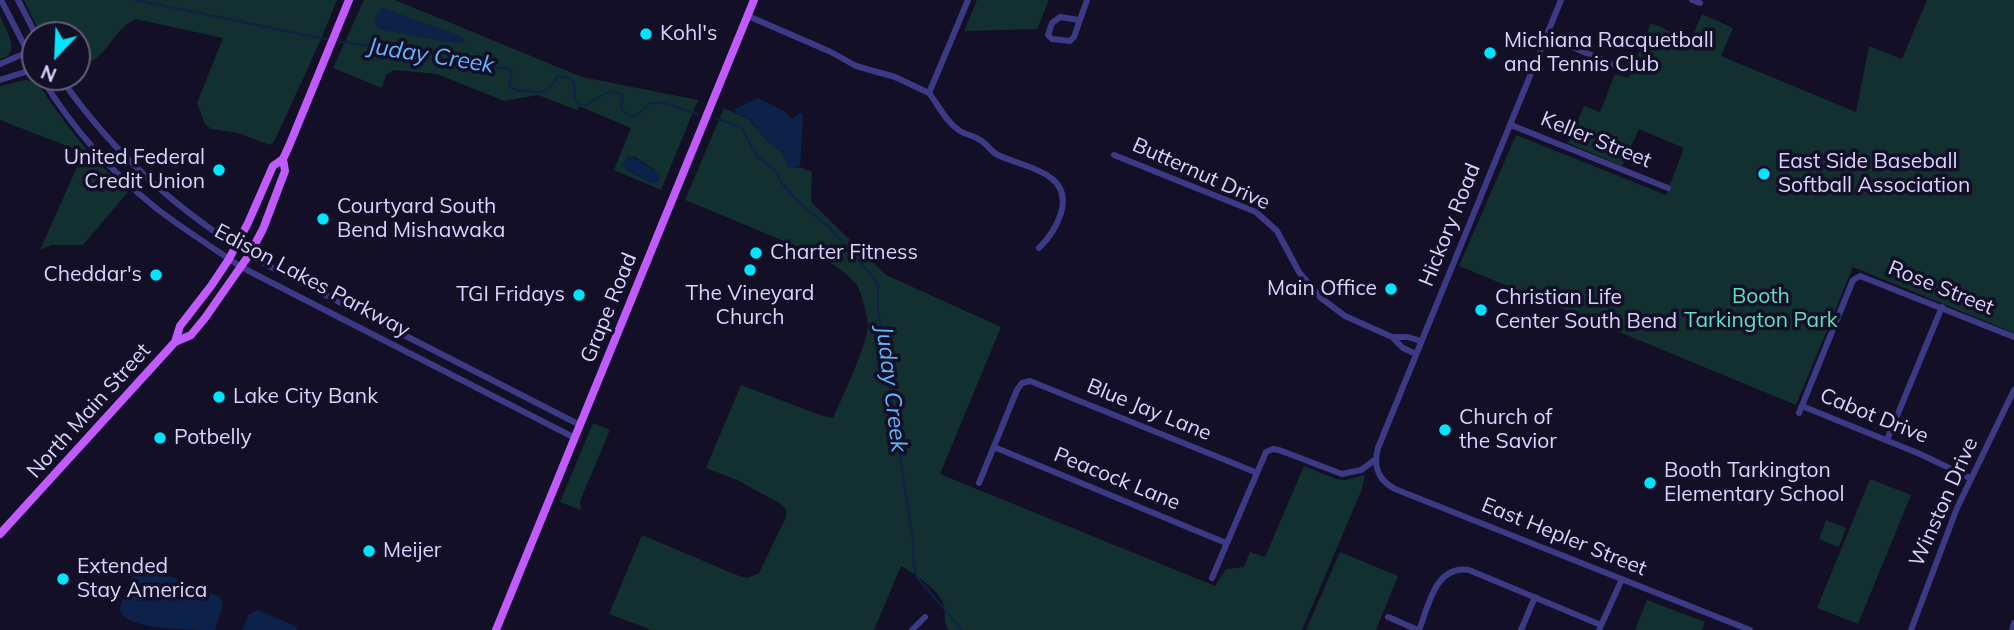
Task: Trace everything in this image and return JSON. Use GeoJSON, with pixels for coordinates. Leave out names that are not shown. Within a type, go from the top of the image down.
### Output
{"type":"FeatureCollection","features":[{"type":"Feature","properties":{"kind":"main road","name":"North Main Street"},"geometry":{"type":"LineString","coordinates":[[0,534],[175,342],[191,335],[249,255],[285,172],[283,159],[349,0]]}},
{"type":"Feature","properties":{"kind":"main road","name":"Grape Road"},"geometry":{"type":"LineString","coordinates":[[496,630],[754,0]]}},
{"type":"Feature","properties":{"kind":"main road","name":"North Main Street"},"geometry":{"type":"LineString","coordinates":[[175,342],[180,326],[211,286],[236,247],[273,166],[283,159]]}},
{"type":"Feature","properties":{"kind":"street"},"geometry":{"type":"LineString","coordinates":[[1,0],[21,41]]}},
{"type":"Feature","properties":{"kind":"street"},"geometry":{"type":"LineString","coordinates":[[18,0],[29,21]]}},
{"type":"Feature","properties":{"kind":"street"},"geometry":{"type":"LineString","coordinates":[[929,93],[968,0]]}},
{"type":"Feature","properties":{"kind":"street"},"geometry":{"type":"LineString","coordinates":[[1079,20],[1060,17],[1052,23],[1048,34],[1052,39],[1069,41],[1074,37],[1087,0]]}},
{"type":"Feature","properties":{"kind":"street","name":"Hickory Road"},"geometry":{"type":"LineString","coordinates":[[1375,462],[1421,341],[1561,0]]}},
{"type":"Feature","properties":{"kind":"street"},"geometry":{"type":"LineString","coordinates":[[748,16],[831,52],[856,66],[895,77],[929,93],[958,130],[982,140],[995,153],[1049,176],[1062,195],[1063,207],[1052,235],[1039,248]]}},
{"type":"Feature","properties":{"kind":"street"},"geometry":{"type":"LineString","coordinates":[[1546,36],[1629,71]]}},
{"type":"Feature","properties":{"kind":"street"},"geometry":{"type":"LineString","coordinates":[[0,64],[21,55]]}},
{"type":"Feature","properties":{"kind":"street"},"geometry":{"type":"LineString","coordinates":[[0,79],[21,72]]}},
{"type":"Feature","properties":{"kind":"street","name":"Edison Lakes Parkway"},"geometry":{"type":"LineString","coordinates":[[51,91],[78,130],[114,170],[153,206],[241,267],[575,438]]}},
{"type":"Feature","properties":{"kind":"street","name":"Edison Lakes Parkway"},"geometry":{"type":"LineString","coordinates":[[70,91],[85,113],[127,160],[184,210],[236,247],[580,425]]}},
{"type":"Feature","properties":{"kind":"street","name":"Keller Street"},"geometry":{"type":"LineString","coordinates":[[1511,125],[1668,188]]}},
{"type":"Feature","properties":{"kind":"street","name":"Butternut Drive"},"geometry":{"type":"LineString","coordinates":[[1114,155],[1256,212],[1277,231],[1299,272],[1321,298],[1355,322],[1392,337],[1408,337],[1421,341]]}},
{"type":"Feature","properties":{"kind":"street","name":"Rose Street"},"geometry":{"type":"LineString","coordinates":[[1802,406],[1855,278],[1865,276],[2014,337]]}},
{"type":"Feature","properties":{"kind":"street"},"geometry":{"type":"LineString","coordinates":[[1887,440],[1942,307]]}},
{"type":"Feature","properties":{"kind":"street","name":"Butternut Drive"},"geometry":{"type":"LineString","coordinates":[[1392,337],[1403,348],[1416,354]]}},
{"type":"Feature","properties":{"kind":"street","name":"Blue Jay Lane"},"geometry":{"type":"LineString","coordinates":[[994,447],[1017,390],[1022,383],[1028,381],[1255,472]]}},
{"type":"Feature","properties":{"kind":"street","name":"Winston Drive"},"geometry":{"type":"LineString","coordinates":[[1911,630],[1942,544],[1970,478],[2014,390]]}},
{"type":"Feature","properties":{"kind":"street"},"geometry":{"type":"LineString","coordinates":[[1799,414],[1802,406]]}},
{"type":"Feature","properties":{"kind":"street","name":"Cabot Drive"},"geometry":{"type":"LineString","coordinates":[[1802,406],[1887,440],[1970,478]]}},
{"type":"Feature","properties":{"kind":"street"},"geometry":{"type":"LineString","coordinates":[[979,483],[994,447]]}},
{"type":"Feature","properties":{"kind":"street","name":"Peacock Lane"},"geometry":{"type":"LineString","coordinates":[[994,447],[1226,543]]}},
{"type":"Feature","properties":{"kind":"street"},"geometry":{"type":"LineString","coordinates":[[1212,578],[1263,454],[1273,449],[1342,474],[1361,470],[1375,462]]}},
{"type":"Feature","properties":{"kind":"street","name":"East Hepler Street"},"geometry":{"type":"LineString","coordinates":[[1375,462],[1380,477],[1395,489],[1750,630]]}},
{"type":"Feature","properties":{"kind":"street"},"geometry":{"type":"LineString","coordinates":[[1388,617],[1418,630],[1438,584],[1450,568],[1469,570],[1600,628],[1622,579]]}},
{"type":"Feature","properties":{"kind":"street"},"geometry":{"type":"LineString","coordinates":[[1521,630],[1535,597]]}},
{"type":"Feature","properties":{"kind":"street"},"geometry":{"type":"LineString","coordinates":[[912,630],[925,617]]}},
{"type":"Feature","properties":{"kind":"street"},"geometry":{"type":"LineString","coordinates":[[2012,630],[2014,623]]}},
{"type":"Feature","properties":{"kind":"green space"},"geometry":{"type":"Polygon","coordinates":[[[24,0],[337,0],[274,142],[270,145],[238,133],[211,129],[205,124],[197,103],[223,38],[136,19],[91,61],[91,21],[34,21],[24,0]]]}},
{"type":"Feature","properties":{"kind":"green space"},"geometry":{"type":"Polygon","coordinates":[[[364,0],[395,0],[582,77],[698,100],[661,190],[614,170],[631,128],[579,106],[577,110],[538,95],[504,101],[437,74],[394,70],[386,75],[382,88],[333,68],[364,0]],[[633,156],[626,170],[652,183],[654,169],[633,156]]]}},
{"type":"Feature","properties":{"kind":"green space"},"geometry":{"type":"Polygon","coordinates":[[[977,0],[1049,0],[1037,29],[964,31],[977,0]]]}},
{"type":"Feature","properties":{"kind":"green space","name":"Booth Tarkington Park"},"geometry":{"type":"Polygon","coordinates":[[[1927,0],[2014,0],[2014,333],[1853,267],[1796,405],[1459,266],[1516,135],[1666,195],[1684,148],[1639,129],[1622,166],[1568,143],[1584,106],[1600,112],[1615,74],[1628,78],[1651,23],[1691,40],[1702,14],[1733,28],[1721,56],[1856,112],[1869,46],[1902,59],[1927,0]]]}},
{"type":"Feature","properties":{"kind":"green space"},"geometry":{"type":"Polygon","coordinates":[[[0,16],[11,47],[7,56],[0,59],[0,16]]]}},
{"type":"Feature","properties":{"kind":"green space"},"geometry":{"type":"Polygon","coordinates":[[[21,81],[21,91],[43,91],[79,140],[129,191],[83,245],[52,245],[40,250],[77,167],[78,159],[72,148],[0,120],[0,86],[21,81]]]}},
{"type":"Feature","properties":{"kind":"green space"},"geometry":{"type":"Polygon","coordinates":[[[724,108],[748,119],[770,144],[783,153],[787,165],[812,172],[811,202],[886,275],[1001,327],[940,474],[1215,586],[1226,569],[1244,567],[1250,552],[1265,557],[1304,466],[1336,479],[1345,480],[1365,475],[1362,489],[1302,630],[949,630],[940,597],[925,582],[901,566],[874,630],[652,630],[609,614],[642,535],[739,576],[748,578],[759,573],[786,517],[786,510],[781,504],[737,480],[706,468],[741,385],[833,418],[867,333],[867,316],[858,287],[838,267],[804,249],[685,200],[724,108]]]}},
{"type":"Feature","properties":{"kind":"green space"},"geometry":{"type":"Polygon","coordinates":[[[593,423],[610,430],[580,501],[581,510],[560,502],[593,423]]]}},
{"type":"Feature","properties":{"kind":"green space"},"geometry":{"type":"Polygon","coordinates":[[[1870,479],[1911,495],[1858,624],[1817,608],[1870,479]]]}},
{"type":"Feature","properties":{"kind":"green space"},"geometry":{"type":"Polygon","coordinates":[[[1826,520],[1846,528],[1839,547],[1819,539],[1826,520]]]}},
{"type":"Feature","properties":{"kind":"green space"},"geometry":{"type":"Polygon","coordinates":[[[1340,552],[1398,576],[1376,630],[1306,630],[1340,552]]]}},
{"type":"Feature","properties":{"kind":"green space"},"geometry":{"type":"Polygon","coordinates":[[[1647,600],[1705,622],[1702,630],[1635,630],[1647,600]]]}},
{"type":"Feature","properties":{"kind":"water"},"geometry":{"type":"Polygon","coordinates":[[[383,8],[458,35],[466,41],[448,42],[378,29],[374,20],[383,8]]]}},
{"type":"Feature","properties":{"kind":"water"},"geometry":{"type":"Polygon","coordinates":[[[758,98],[786,112],[792,119],[800,113],[803,116],[800,166],[790,168],[783,153],[770,144],[749,119],[736,113],[735,109],[758,98]]]}},
{"type":"Feature","properties":{"kind":"water"},"geometry":{"type":"Polygon","coordinates":[[[628,156],[660,174],[659,182],[652,183],[626,170],[623,163],[628,156]]]}},
{"type":"Feature","properties":{"kind":"water"},"geometry":{"type":"Polygon","coordinates":[[[143,565],[220,597],[223,605],[215,630],[164,628],[127,619],[121,613],[121,603],[134,573],[143,565]]]}},
{"type":"Feature","properties":{"kind":"water"},"geometry":{"type":"Polygon","coordinates":[[[258,610],[295,626],[297,630],[242,630],[249,614],[258,610]]]}},
{"type":"Feature","properties":{"kind":"waterway","name":"Juday Creek"},"geometry":{"type":"LineString","coordinates":[[136,0],[330,40]]}},
{"type":"Feature","properties":{"kind":"waterway","name":"Juday Creek"},"geometry":{"type":"LineString","coordinates":[[336,41],[395,49],[427,58],[453,59],[477,67],[509,68],[512,72],[509,87],[522,91],[542,91],[550,88],[558,76],[566,77],[574,82],[578,104],[586,105],[610,91],[623,95],[621,108],[630,116],[637,115],[650,103],[663,103],[698,114]]}},
{"type":"Feature","properties":{"kind":"waterway","name":"Juday Creek"},"geometry":{"type":"LineString","coordinates":[[715,118],[741,127],[758,157],[777,172],[781,182],[796,200],[828,226],[878,286],[878,315],[882,327],[916,576],[962,630]]}},
{"type":"Feature","properties":{"kind":"place","name":"Kohl's"},"geometry":{"type":"Point","coordinates":[646,34]}},
{"type":"Feature","properties":{"kind":"place","name":"Michiana Racquetball and Tennis Club"},"geometry":{"type":"Point","coordinates":[1490,53]}},
{"type":"Feature","properties":{"kind":"place","name":"United Federal Credit Union"},"geometry":{"type":"Point","coordinates":[219,170]}},
{"type":"Feature","properties":{"kind":"place","name":"East Side Baseball Softball Association"},"geometry":{"type":"Point","coordinates":[1764,174]}},
{"type":"Feature","properties":{"kind":"place","name":"Courtyard South Bend Mishawaka"},"geometry":{"type":"Point","coordinates":[323,219]}},
{"type":"Feature","properties":{"kind":"place","name":"Charter Fitness"},"geometry":{"type":"Point","coordinates":[756,253]}},
{"type":"Feature","properties":{"kind":"place","name":"The Vineyard Church"},"geometry":{"type":"Point","coordinates":[750,270]}},
{"type":"Feature","properties":{"kind":"place","name":"Cheddar's"},"geometry":{"type":"Point","coordinates":[156,275]}},
{"type":"Feature","properties":{"kind":"place","name":"Main Office"},"geometry":{"type":"Point","coordinates":[1391,289]}},
{"type":"Feature","properties":{"kind":"place","name":"TGI Fridays"},"geometry":{"type":"Point","coordinates":[579,295]}},
{"type":"Feature","properties":{"kind":"place","name":"Christian Life Center South Bend"},"geometry":{"type":"Point","coordinates":[1481,310]}},
{"type":"Feature","properties":{"kind":"place","name":"Lake City Bank"},"geometry":{"type":"Point","coordinates":[219,397]}},
{"type":"Feature","properties":{"kind":"place","name":"Church of the Savior"},"geometry":{"type":"Point","coordinates":[1445,430]}},
{"type":"Feature","properties":{"kind":"place","name":"Potbelly"},"geometry":{"type":"Point","coordinates":[160,438]}},
{"type":"Feature","properties":{"kind":"place","name":"Booth Tarkington Elementary School"},"geometry":{"type":"Point","coordinates":[1650,483]}},
{"type":"Feature","properties":{"kind":"place","name":"Meijer"},"geometry":{"type":"Point","coordinates":[369,551]}},
{"type":"Feature","properties":{"kind":"place","name":"Extended Stay America"},"geometry":{"type":"Point","coordinates":[63,579]}}]}
